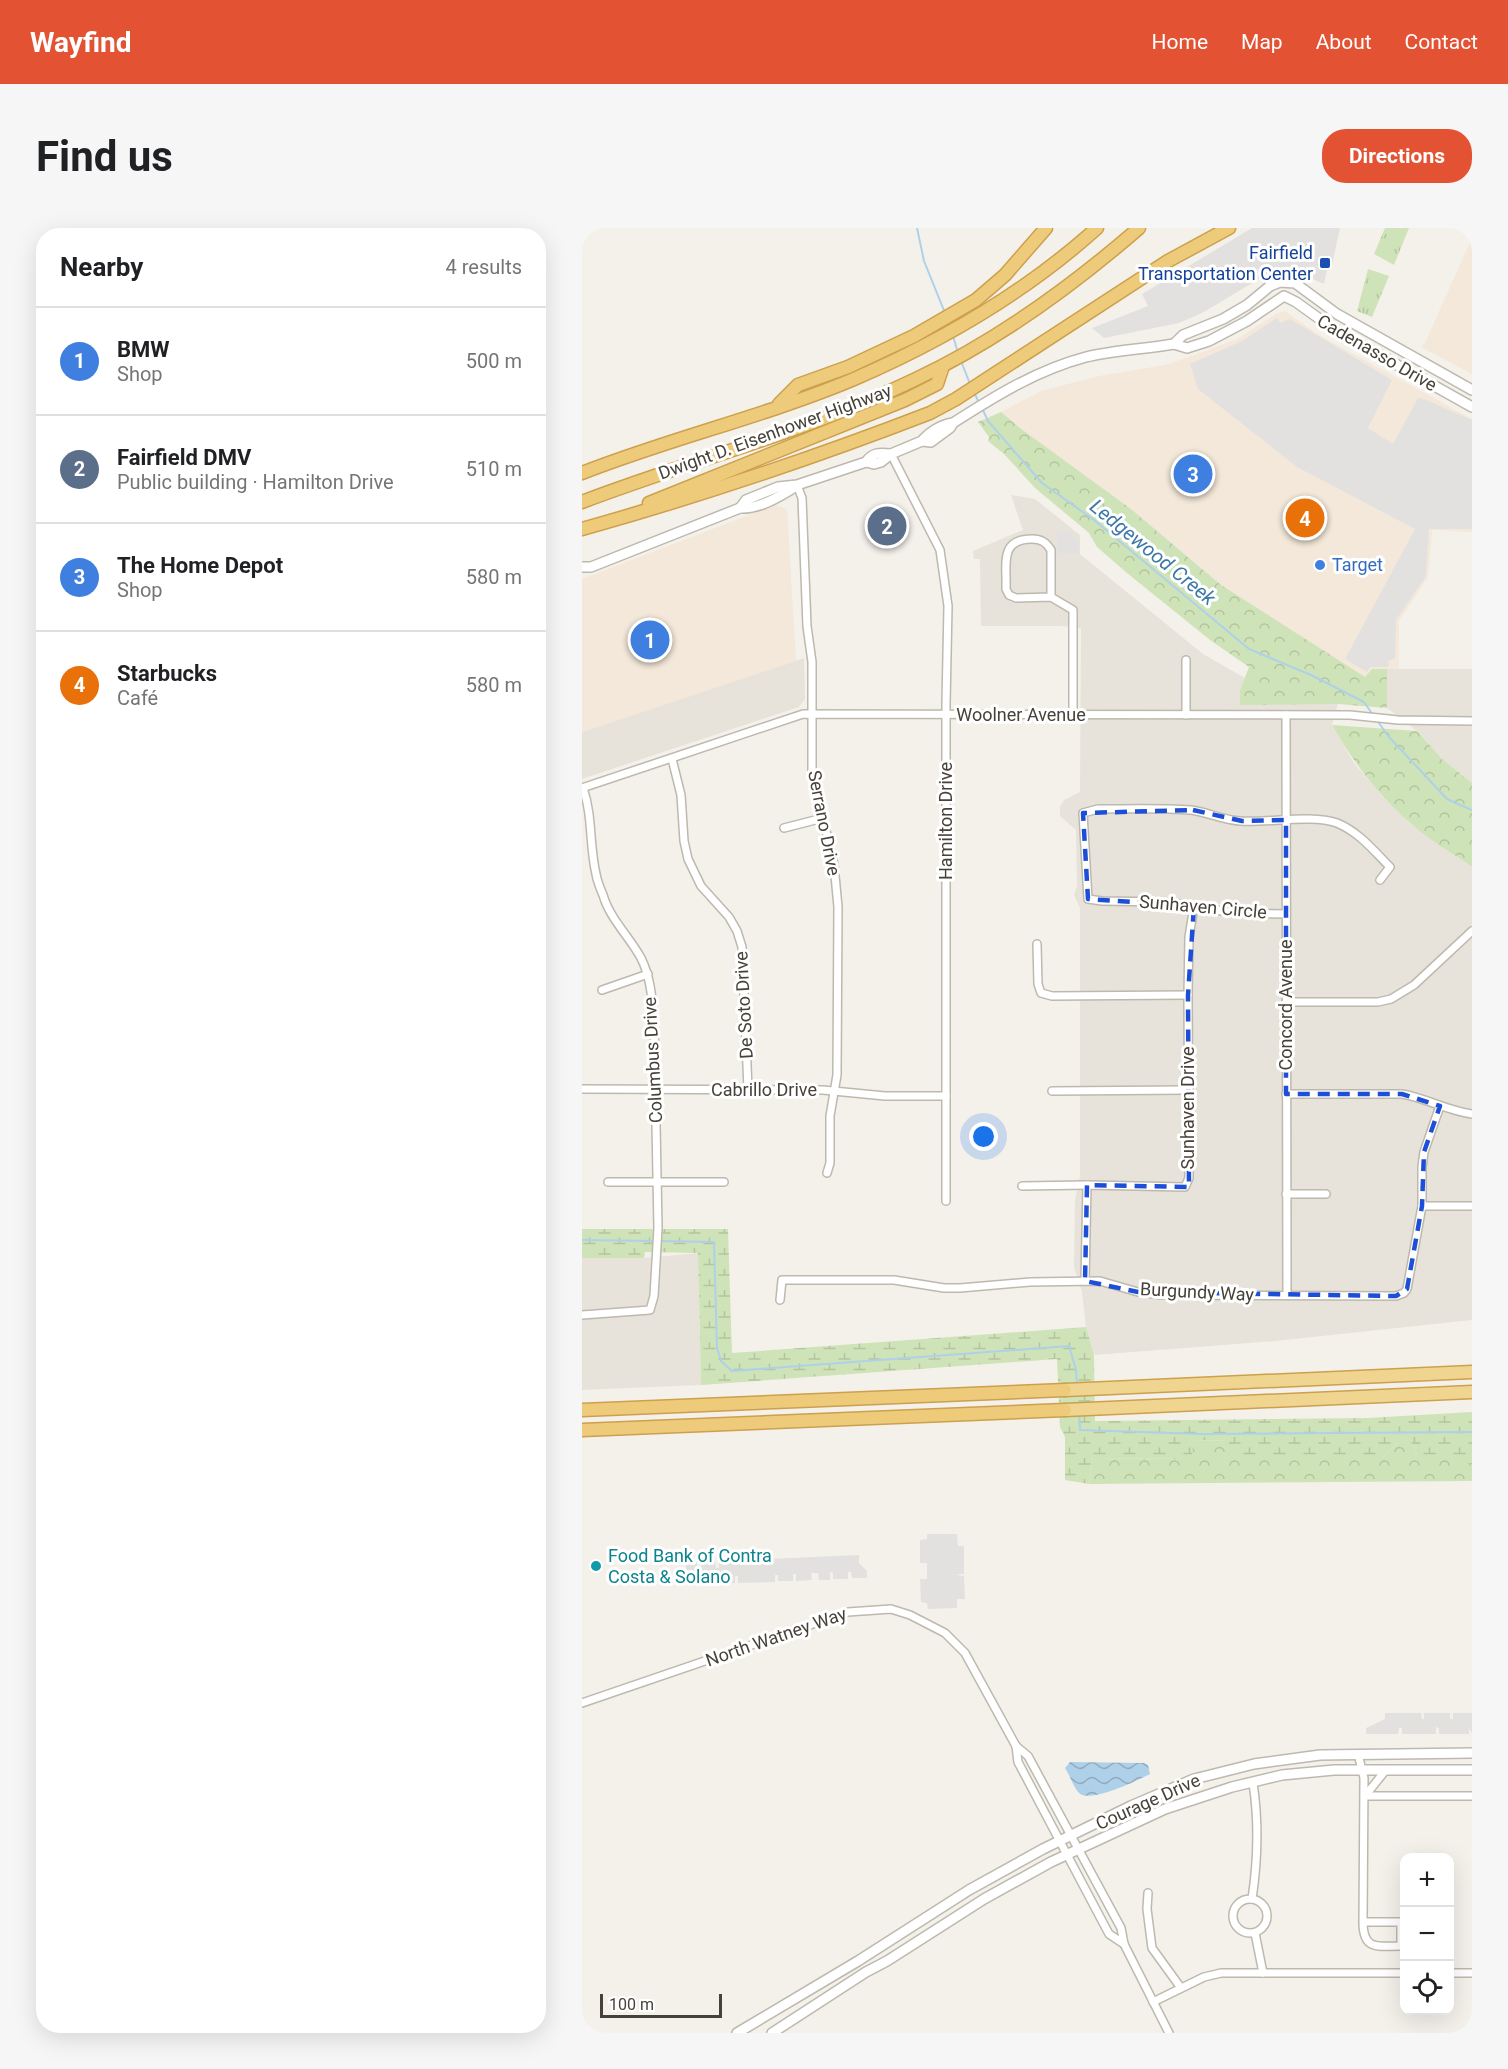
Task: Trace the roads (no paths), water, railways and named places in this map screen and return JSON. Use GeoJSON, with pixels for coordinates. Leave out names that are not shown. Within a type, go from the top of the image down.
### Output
{"type":"FeatureCollection","features":[{"type":"Feature","properties":{"kind":"highway"},"geometry":{"type":"LineString","coordinates":[[777,407],[798,385],[848,367],[930,327],[976,300],[1005,275],[1046,228]]}},
{"type":"Feature","properties":{"kind":"highway","name":"Dwight D. Eisenhower Highway"},"geometry":{"type":"LineString","coordinates":[[582,473],[852,379],[935,340],[961,326],[1049,268],[1097,228]]}},
{"type":"Feature","properties":{"kind":"highway","name":"Dwight D. Eisenhower Highway"},"geometry":{"type":"LineString","coordinates":[[582,502],[867,402],[943,366],[1036,310],[1088,272],[1139,228]]}},
{"type":"Feature","properties":{"kind":"highway"},"geometry":{"type":"LineString","coordinates":[[582,528],[677,502],[930,413],[956,399],[1168,261],[1229,228]]}},
{"type":"Feature","properties":{"kind":"highway"},"geometry":{"type":"LineString","coordinates":[[601,523],[905,400],[937,384],[943,366]]}},
{"type":"Feature","properties":{"kind":"highway"},"geometry":{"type":"LineString","coordinates":[[582,1410],[1472,1370]]}},
{"type":"Feature","properties":{"kind":"highway"},"geometry":{"type":"LineString","coordinates":[[582,1430],[1472,1392]]}},
{"type":"Feature","properties":{"kind":"street","name":"Cadenasso Drive"},"geometry":{"type":"LineString","coordinates":[[1174,344],[1184,335],[1223,320],[1247,305],[1270,286],[1286,281],[1295,283],[1337,314],[1472,390]]}},
{"type":"Feature","properties":{"kind":"street","name":"Cadenasso Drive"},"geometry":{"type":"LineString","coordinates":[[1174,344],[1188,348],[1209,341],[1239,326],[1284,296],[1335,330],[1472,407]]}},
{"type":"Feature","properties":{"kind":"street"},"geometry":{"type":"LineString","coordinates":[[582,575],[586,567],[740,508],[746,500],[778,487],[797,485],[867,462],[871,456],[879,453],[891,454],[922,441],[931,442],[950,428],[953,423],[992,398],[1061,364],[1088,357],[1174,344]]}},
{"type":"Feature","properties":{"kind":"street","name":"Hamilton Drive"},"geometry":{"type":"LineString","coordinates":[[891,454],[940,550],[948,606],[946,1201]]}},
{"type":"Feature","properties":{"kind":"street","name":"Serrano Drive"},"geometry":{"type":"LineString","coordinates":[[797,485],[802,498],[807,627],[812,662],[812,771],[834,865],[838,907],[837,1075],[830,1116],[830,1163],[827,1173]]}},
{"type":"Feature","properties":{"kind":"street"},"geometry":{"type":"LineString","coordinates":[[1051,597],[1051,550],[1047,544],[1039,539],[1019,539],[1012,543],[1007,551],[1006,589],[1009,595],[1016,598],[1051,597],[1073,610],[1073,715]]}},
{"type":"Feature","properties":{"kind":"street"},"geometry":{"type":"LineString","coordinates":[[1186,660],[1186,715]]}},
{"type":"Feature","properties":{"kind":"street","name":"Woolner Avenue"},"geometry":{"type":"LineString","coordinates":[[582,788],[794,716],[812,714],[1343,715],[1385,719],[1472,721]]}},
{"type":"Feature","properties":{"kind":"street","name":"Concord Avenue"},"geometry":{"type":"LineString","coordinates":[[1286,715],[1287,1295]]}},
{"type":"Feature","properties":{"kind":"street","name":"De Soto Drive"},"geometry":{"type":"LineString","coordinates":[[672,759],[681,795],[684,841],[688,859],[701,886],[729,917],[742,947],[748,1089]]}},
{"type":"Feature","properties":{"kind":"street","name":"Columbus Drive"},"geometry":{"type":"LineString","coordinates":[[582,788],[590,807],[596,873],[604,900],[640,956],[648,974],[654,1021],[658,1182],[654,1296],[650,1310],[582,1315]]}},
{"type":"Feature","properties":{"kind":"street","name":"Sunhaven Circle"},"geometry":{"type":"LineString","coordinates":[[1286,820],[1222,819],[1192,810],[1098,809],[1083,813],[1088,899],[1168,902],[1234,913],[1286,914]]}},
{"type":"Feature","properties":{"kind":"street"},"geometry":{"type":"LineString","coordinates":[[784,828],[822,818]]}},
{"type":"Feature","properties":{"kind":"street"},"geometry":{"type":"LineString","coordinates":[[1286,820],[1335,822],[1349,829],[1390,867],[1380,880]]}},
{"type":"Feature","properties":{"kind":"street","name":"Sunhaven Drive"},"geometry":{"type":"LineString","coordinates":[[1086,1185],[1185,1187],[1189,1178],[1189,937],[1194,906]]}},
{"type":"Feature","properties":{"kind":"street"},"geometry":{"type":"LineString","coordinates":[[1286,1002],[1360,1002],[1391,999],[1414,985],[1472,931]]}},
{"type":"Feature","properties":{"kind":"street"},"geometry":{"type":"LineString","coordinates":[[1037,945],[1038,984],[1041,993],[1052,996],[1188,995]]}},
{"type":"Feature","properties":{"kind":"street"},"geometry":{"type":"LineString","coordinates":[[603,990],[648,974]]}},
{"type":"Feature","properties":{"kind":"street","name":"Cabrillo Drive"},"geometry":{"type":"LineString","coordinates":[[582,1089],[748,1089],[834,1091],[885,1096],[946,1096]]}},
{"type":"Feature","properties":{"kind":"street"},"geometry":{"type":"LineString","coordinates":[[1052,1091],[1189,1090]]}},
{"type":"Feature","properties":{"kind":"street"},"geometry":{"type":"LineString","coordinates":[[1286,1094],[1402,1094],[1417,1096],[1440,1106],[1472,1114]]}},
{"type":"Feature","properties":{"kind":"street","name":"Burgundy Way"},"geometry":{"type":"LineString","coordinates":[[780,1300],[782,1280],[894,1280],[944,1288],[1030,1282],[1100,1281],[1138,1292],[1162,1295],[1396,1296],[1407,1289],[1422,1206],[1424,1152],[1440,1106]]}},
{"type":"Feature","properties":{"kind":"street"},"geometry":{"type":"LineString","coordinates":[[608,1182],[724,1182]]}},
{"type":"Feature","properties":{"kind":"street"},"geometry":{"type":"LineString","coordinates":[[1022,1186],[1086,1185],[1085,1281]]}},
{"type":"Feature","properties":{"kind":"street"},"geometry":{"type":"LineString","coordinates":[[1286,1194],[1326,1194]]}},
{"type":"Feature","properties":{"kind":"street"},"geometry":{"type":"LineString","coordinates":[[1422,1206],[1472,1206]]}},
{"type":"Feature","properties":{"kind":"street","name":"North Watney Way"},"geometry":{"type":"LineString","coordinates":[[582,1703],[848,1612],[891,1609],[910,1615],[945,1633],[965,1653],[1016,1746],[1028,1756],[1072,1836],[1121,1928],[1124,1944]]}},
{"type":"Feature","properties":{"kind":"street","name":"North Watney Way"},"geometry":{"type":"LineString","coordinates":[[1016,1746],[1018,1762],[1109,1934],[1124,1944]]}},
{"type":"Feature","properties":{"kind":"street","name":"Courage Drive"},"geometry":{"type":"LineString","coordinates":[[737,2033],[858,1961],[969,1890],[1131,1806],[1194,1779],[1288,1758],[1358,1754],[1472,1753]]}},
{"type":"Feature","properties":{"kind":"street"},"geometry":{"type":"LineString","coordinates":[[1358,1754],[1365,1796],[1363,1923],[1363,1934],[1366,1941],[1373,1946],[1401,1946],[1401,1922],[1363,1923]]}},
{"type":"Feature","properties":{"kind":"street","name":"Courage Drive"},"geometry":{"type":"LineString","coordinates":[[772,2033],[984,1899],[1079,1849],[1165,1809],[1198,1797],[1282,1775],[1334,1770],[1472,1770]]}},
{"type":"Feature","properties":{"kind":"street"},"geometry":{"type":"LineString","coordinates":[[1365,1796],[1385,1771]]}},
{"type":"Feature","properties":{"kind":"street"},"geometry":{"type":"LineString","coordinates":[[1252,1782],[1257,1810],[1258,1859],[1252,1899]]}},
{"type":"Feature","properties":{"kind":"street"},"geometry":{"type":"LineString","coordinates":[[1365,1796],[1472,1796]]}},
{"type":"Feature","properties":{"kind":"street"},"geometry":{"type":"LineString","coordinates":[[1148,1893],[1147,1910],[1152,1948],[1181,1988]]}},
{"type":"Feature","properties":{"kind":"street"},"geometry":{"type":"LineString","coordinates":[[1252,1899],[1259,1901],[1267,1911],[1266,1924],[1255,1933],[1242,1931],[1237,1927],[1233,1914],[1239,1902],[1252,1899]]}},
{"type":"Feature","properties":{"kind":"street"},"geometry":{"type":"LineString","coordinates":[[1255,1933],[1263,1973]]}},
{"type":"Feature","properties":{"kind":"street"},"geometry":{"type":"LineString","coordinates":[[1124,1944],[1169,2033]]}},
{"type":"Feature","properties":{"kind":"street"},"geometry":{"type":"LineString","coordinates":[[858,1961],[866,1972]]}},
{"type":"Feature","properties":{"kind":"street"},"geometry":{"type":"LineString","coordinates":[[1153,2002],[1204,1977],[1221,1973],[1400,1973]]}},
{"type":"Feature","properties":{"kind":"street"},"geometry":{"type":"LineString","coordinates":[[1454,1973],[1472,1973]]}},
{"type":"Feature","properties":{"kind":"water"},"geometry":{"type":"Polygon","coordinates":[[[1070,1762],[1144,1763],[1148,1765],[1150,1774],[1114,1790],[1085,1796],[1077,1791],[1065,1768],[1070,1762]]]}},
{"type":"Feature","properties":{"kind":"waterway","name":"Ledgewood Creek"},"geometry":{"type":"LineString","coordinates":[[917,228],[924,261],[945,313]]}},
{"type":"Feature","properties":{"kind":"waterway","name":"Ledgewood Creek"},"geometry":{"type":"LineString","coordinates":[[953,336],[958,353]]}},
{"type":"Feature","properties":{"kind":"waterway","name":"Ledgewood Creek"},"geometry":{"type":"LineString","coordinates":[[961,361],[970,384]]}},
{"type":"Feature","properties":{"kind":"waterway","name":"Ledgewood Creek"},"geometry":{"type":"LineString","coordinates":[[974,392],[979,403]]}},
{"type":"Feature","properties":{"kind":"waterway","name":"Ledgewood Creek"},"geometry":{"type":"LineString","coordinates":[[982,408],[988,421],[1042,483],[1094,520],[1249,649],[1311,675],[1364,702],[1373,715]]}},
{"type":"Feature","properties":{"kind":"waterway","name":"Ledgewood Creek"},"geometry":{"type":"LineString","coordinates":[[1376,719],[1389,737],[1447,799],[1472,810]]}},
{"type":"Feature","properties":{"kind":"waterway"},"geometry":{"type":"LineString","coordinates":[[582,1240],[654,1241]]}},
{"type":"Feature","properties":{"kind":"waterway"},"geometry":{"type":"LineString","coordinates":[[660,1241],[714,1242],[717,1348],[721,1361],[732,1371],[1069,1346],[1076,1370],[1077,1386]]}},
{"type":"Feature","properties":{"kind":"waterway"},"geometry":{"type":"LineString","coordinates":[[1079,1412],[1080,1430],[1202,1434],[1472,1432]]}},
{"type":"Feature","properties":{"kind":"place","name":"Fairfield Transportation Center"},"geometry":{"type":"Point","coordinates":[1325,263]}},
{"type":"Feature","properties":{"kind":"place","name":"The Home Depot"},"geometry":{"type":"Point","coordinates":[1193,474]}},
{"type":"Feature","properties":{"kind":"place","name":"Starbucks"},"geometry":{"type":"Point","coordinates":[1305,518]}},
{"type":"Feature","properties":{"kind":"place","name":"Fairfield DMV"},"geometry":{"type":"Point","coordinates":[887,526]}},
{"type":"Feature","properties":{"kind":"place","name":"Target"},"geometry":{"type":"Point","coordinates":[1320,565]}},
{"type":"Feature","properties":{"kind":"place","name":"BMW"},"geometry":{"type":"Point","coordinates":[650,640]}},
{"type":"Feature","properties":{"kind":"place","name":"Food Bank of Contra Costa & Solano"},"geometry":{"type":"Point","coordinates":[596,1566]}}]}
